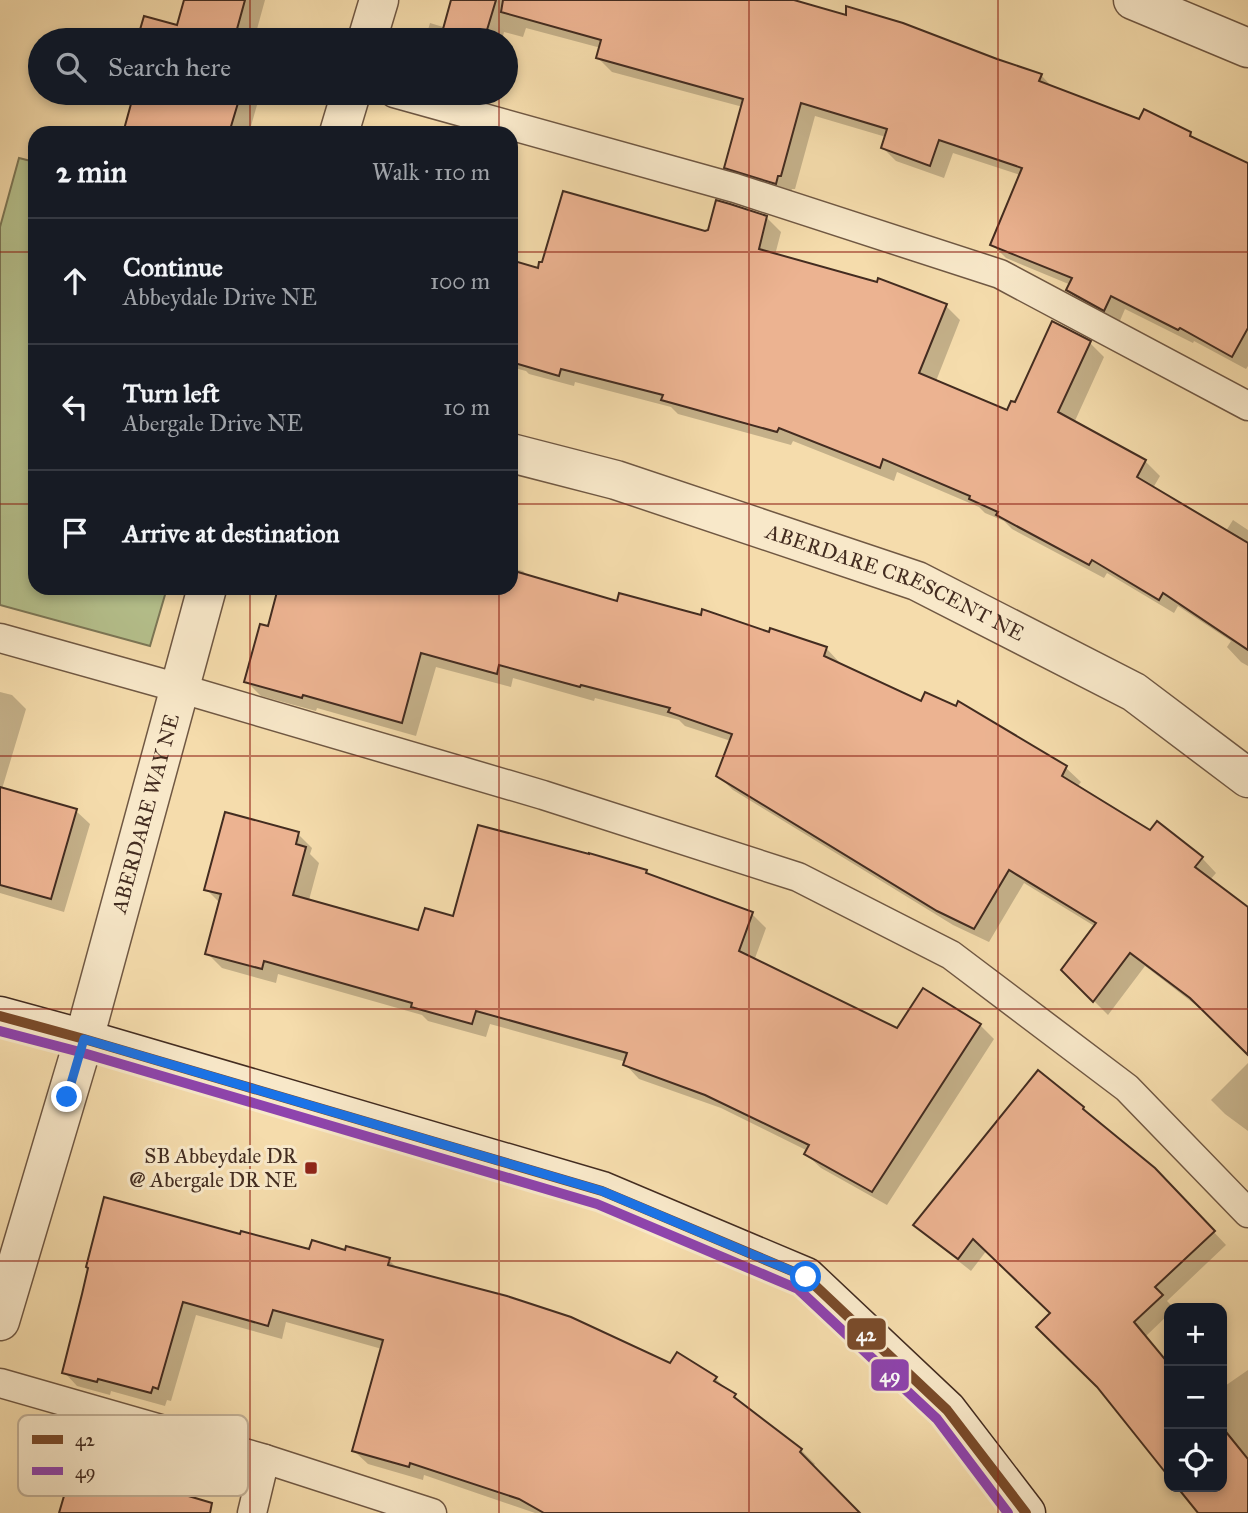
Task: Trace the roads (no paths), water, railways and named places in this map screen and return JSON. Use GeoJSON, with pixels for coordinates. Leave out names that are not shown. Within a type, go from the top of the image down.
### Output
{"type":"FeatureCollection","features":[{"type":"Feature","properties":{"kind":"street"},"geometry":{"type":"LineString","coordinates":[[371,28],[379,0]]}},
{"type":"Feature","properties":{"kind":"street"},"geometry":{"type":"LineString","coordinates":[[1133,0],[1248,48]]}},
{"type":"Feature","properties":{"kind":"street"},"geometry":{"type":"LineString","coordinates":[[341,126],[347,105]]}},
{"type":"Feature","properties":{"kind":"street","name":"ABERDARE CRESCENT NE"},"geometry":{"type":"LineString","coordinates":[[518,455],[616,480],[917,581],[1134,692],[1248,778]]}},
{"type":"Feature","properties":{"kind":"street","name":"ABERDARE WAY NE"},"geometry":{"type":"LineString","coordinates":[[0,1321],[84,1039],[206,595]]}},
{"type":"Feature","properties":{"kind":"street"},"geometry":{"type":"LineString","coordinates":[[0,1016],[602,1191],[806,1277],[947,1410],[1026,1513]]}},
{"type":"Feature","properties":{"kind":"lane"},"geometry":{"type":"LineString","coordinates":[[437,105],[512,126]]}},
{"type":"Feature","properties":{"kind":"lane"},"geometry":{"type":"LineString","coordinates":[[518,128],[734,188],[1000,274],[1248,406]]}},
{"type":"Feature","properties":{"kind":"lane"},"geometry":{"type":"LineString","coordinates":[[0,638],[543,795],[798,877],[951,955],[1126,1088],[1248,1213]]}},
{"type":"Feature","properties":{"kind":"lane"},"geometry":{"type":"LineString","coordinates":[[0,1383],[112,1415]]}},
{"type":"Feature","properties":{"kind":"lane"},"geometry":{"type":"LineString","coordinates":[[248,1454],[432,1513]]}},
{"type":"Feature","properties":{"kind":"lane"},"geometry":{"type":"LineString","coordinates":[[252,1513],[265,1459]]}},
{"type":"Feature","properties":{"kind":"place","name":"SB Abbeydale DR @ Abergale DR NE"},"geometry":{"type":"Point","coordinates":[311,1168]}}]}
